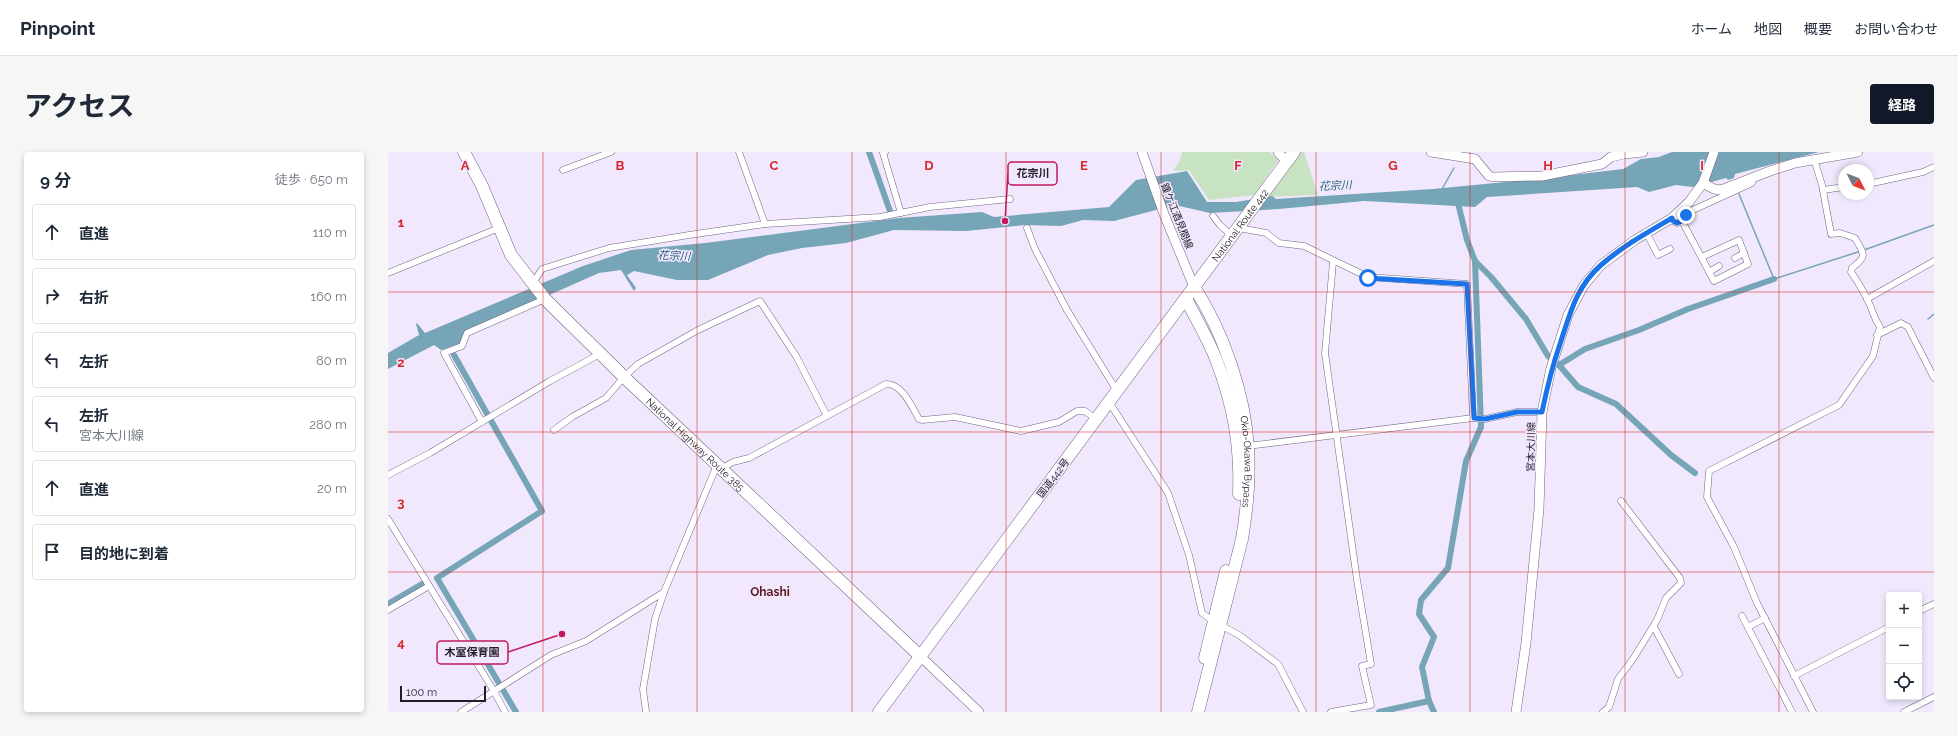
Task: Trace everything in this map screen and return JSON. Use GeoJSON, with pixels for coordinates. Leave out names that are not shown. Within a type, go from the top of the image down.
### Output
{"type":"FeatureCollection","features":[{"type":"Feature","properties":{"kind":"highway","name":"National Highway Route 385"},"geometry":{"type":"LineString","coordinates":[[464,152],[482,186],[511,255],[544,298],[624,377],[920,656]]}},
{"type":"Feature","properties":{"kind":"highway","name":"National Route 442"},"geometry":{"type":"LineString","coordinates":[[1186,299],[1290,157]]}},
{"type":"Feature","properties":{"kind":"highway","name":"Okio-Okawa Bypass"},"geometry":{"type":"LineString","coordinates":[[1191,712],[1237,561],[1246,515],[1239,397],[1228,357],[1198,282]]}},
{"type":"Feature","properties":{"kind":"highway","name":"Okio-Okawa Bypass"},"geometry":{"type":"LineString","coordinates":[[1186,299],[1216,360],[1226,389],[1242,447]]}},
{"type":"Feature","properties":{"kind":"highway","name":"国道442号"},"geometry":{"type":"LineString","coordinates":[[920,656],[1186,299]]}},
{"type":"Feature","properties":{"kind":"highway","name":"Okio-Okawa Bypass"},"geometry":{"type":"LineString","coordinates":[[1198,712],[1217,624]]}},
{"type":"Feature","properties":{"kind":"highway"},"geometry":{"type":"LineString","coordinates":[[878,712],[920,656]]}},
{"type":"Feature","properties":{"kind":"main road","name":"鐘ケ江酒見間線"},"geometry":{"type":"LineString","coordinates":[[1142,152],[1148,173],[1164,214],[1198,282]]}},
{"type":"Feature","properties":{"kind":"main road"},"geometry":{"type":"LineString","coordinates":[[1278,152],[1290,157]]}},
{"type":"Feature","properties":{"kind":"main road"},"geometry":{"type":"LineString","coordinates":[[1431,152],[1475,159],[1490,176],[1500,177],[1542,176],[1602,164],[1611,157],[1643,152]]}},
{"type":"Feature","properties":{"kind":"main road","name":"宮本大川線"},"geometry":{"type":"LineString","coordinates":[[1516,712],[1526,643],[1540,509],[1542,412],[1551,368],[1568,315],[1584,285],[1601,265],[1646,232],[1672,218],[1689,202],[1703,186],[1714,152]]}},
{"type":"Feature","properties":{"kind":"main road"},"geometry":{"type":"LineString","coordinates":[[1703,186],[1721,190],[1788,165],[1858,152]]}},
{"type":"Feature","properties":{"kind":"main road"},"geometry":{"type":"LineString","coordinates":[[920,656],[979,712]]}},
{"type":"Feature","properties":{"kind":"street"},"geometry":{"type":"LineString","coordinates":[[563,170],[611,152]]}},
{"type":"Feature","properties":{"kind":"street"},"geometry":{"type":"LineString","coordinates":[[739,152],[765,224]]}},
{"type":"Feature","properties":{"kind":"street"},"geometry":{"type":"LineString","coordinates":[[885,152],[883,153],[901,213]]}},
{"type":"Feature","properties":{"kind":"street"},"geometry":{"type":"LineString","coordinates":[[1792,712],[1756,622],[1734,547],[1707,497],[1709,471],[1839,404],[1873,356],[1880,327],[1873,317],[1872,308],[1851,272],[1852,268],[1862,260],[1863,255],[1855,238],[1840,233],[1831,234],[1823,190],[1814,159]]}},
{"type":"Feature","properties":{"kind":"street"},"geometry":{"type":"LineString","coordinates":[[1874,183],[1923,172],[1934,167]]}},
{"type":"Feature","properties":{"kind":"street"},"geometry":{"type":"LineString","coordinates":[[1672,218],[1673,221],[1677,223],[1682,221],[1693,210],[1752,183],[1753,177]]}},
{"type":"Feature","properties":{"kind":"street"},"geometry":{"type":"LineString","coordinates":[[1823,190],[1838,188]]}},
{"type":"Feature","properties":{"kind":"street"},"geometry":{"type":"LineString","coordinates":[[534,285],[542,269],[586,254],[633,244],[765,224],[880,216],[930,207],[1010,199]]}},
{"type":"Feature","properties":{"kind":"street"},"geometry":{"type":"LineString","coordinates":[[1213,216],[1220,226],[1236,232],[1266,233],[1279,243],[1304,246],[1333,262],[1368,278],[1467,284],[1479,418]]}},
{"type":"Feature","properties":{"kind":"street"},"geometry":{"type":"LineString","coordinates":[[1682,221],[1714,281],[1748,264],[1739,240],[1702,257]]}},
{"type":"Feature","properties":{"kind":"street"},"geometry":{"type":"LineString","coordinates":[[388,273],[499,228]]}},
{"type":"Feature","properties":{"kind":"street"},"geometry":{"type":"LineString","coordinates":[[1027,228],[1035,249],[1067,310],[1117,391]]}},
{"type":"Feature","properties":{"kind":"street"},"geometry":{"type":"LineString","coordinates":[[1646,232],[1658,255],[1670,249]]}},
{"type":"Feature","properties":{"kind":"street"},"geometry":{"type":"LineString","coordinates":[[1735,258],[1744,253]]}},
{"type":"Feature","properties":{"kind":"street"},"geometry":{"type":"LineString","coordinates":[[1867,299],[1934,261]]}},
{"type":"Feature","properties":{"kind":"street"},"geometry":{"type":"LineString","coordinates":[[1331,712],[1371,705],[1362,666],[1371,664],[1357,580],[1324,353],[1333,262]]}},
{"type":"Feature","properties":{"kind":"street"},"geometry":{"type":"LineString","coordinates":[[1709,272],[1719,266]]}},
{"type":"Feature","properties":{"kind":"street"},"geometry":{"type":"LineString","coordinates":[[483,421],[444,353],[462,346],[467,334],[544,298]]}},
{"type":"Feature","properties":{"kind":"street"},"geometry":{"type":"LineString","coordinates":[[554,430],[572,417],[606,398],[624,377],[638,364],[660,353],[664,349],[760,301],[796,356],[826,416]]}},
{"type":"Feature","properties":{"kind":"street"},"geometry":{"type":"LineString","coordinates":[[1877,335],[1902,322],[1908,328],[1934,378]]}},
{"type":"Feature","properties":{"kind":"street"},"geometry":{"type":"LineString","coordinates":[[388,475],[430,453],[550,381],[600,354]]}},
{"type":"Feature","properties":{"kind":"street"},"geometry":{"type":"LineString","coordinates":[[646,712],[643,689],[655,619],[664,592],[719,467],[749,458],[886,384],[891,384],[899,390],[922,420],[956,418],[1021,431],[1058,422],[1077,411],[1085,411],[1096,419]]}},
{"type":"Feature","properties":{"kind":"street"},"geometry":{"type":"LineString","coordinates":[[1109,402],[1168,493],[1188,554],[1202,613],[1217,624],[1239,635],[1278,664],[1303,712]]}},
{"type":"Feature","properties":{"kind":"street"},"geometry":{"type":"LineString","coordinates":[[1242,447],[1517,412],[1542,412]]}},
{"type":"Feature","properties":{"kind":"street"},"geometry":{"type":"LineString","coordinates":[[1604,712],[1609,707],[1618,678],[1654,627],[1666,598],[1681,583],[1680,578],[1621,501]]}},
{"type":"Feature","properties":{"kind":"street"},"geometry":{"type":"LineString","coordinates":[[388,519],[429,586],[497,690],[505,712]]}},
{"type":"Feature","properties":{"kind":"street"},"geometry":{"type":"LineString","coordinates":[[388,610],[429,586]]}},
{"type":"Feature","properties":{"kind":"street"},"geometry":{"type":"LineString","coordinates":[[461,712],[551,656],[586,641],[664,592]]}},
{"type":"Feature","properties":{"kind":"street"},"geometry":{"type":"LineString","coordinates":[[1922,610],[1934,604]]}},
{"type":"Feature","properties":{"kind":"street"},"geometry":{"type":"LineString","coordinates":[[1742,616],[1756,622],[1794,676],[1813,712]]}},
{"type":"Feature","properties":{"kind":"street"},"geometry":{"type":"LineString","coordinates":[[1654,627],[1678,674]]}},
{"type":"Feature","properties":{"kind":"street"},"geometry":{"type":"LineString","coordinates":[[1794,676],[1887,628]]}},
{"type":"Feature","properties":{"kind":"street"},"geometry":{"type":"LineString","coordinates":[[1904,712],[1934,697]]}},
{"type":"Feature","properties":{"kind":"green space"},"geometry":{"type":"Polygon","coordinates":[[[1182,152],[1270,152],[1278,160],[1254,195],[1209,200],[1189,170],[1173,171],[1180,160],[1182,152]]]}},
{"type":"Feature","properties":{"kind":"green space"},"geometry":{"type":"Polygon","coordinates":[[[1300,152],[1304,152],[1318,195],[1266,197],[1300,152]]]}},
{"type":"Feature","properties":{"kind":"water"},"geometry":{"type":"Polygon","coordinates":[[[1672,152],[1819,152],[1735,174],[1734,178],[1728,180],[1726,178],[1693,187],[1676,185],[1649,192],[1637,187],[1487,197],[1475,207],[1364,201],[1279,209],[1210,213],[1175,205],[1114,221],[1083,220],[1061,226],[1025,225],[966,231],[894,230],[846,243],[802,248],[768,255],[708,280],[677,280],[634,271],[627,275],[636,288],[634,291],[621,270],[599,273],[466,332],[462,343],[441,350],[434,345],[388,369],[388,353],[419,335],[417,323],[425,333],[583,266],[631,250],[705,243],[899,218],[982,212],[994,217],[1109,207],[1136,180],[1187,171],[1207,202],[1236,202],[1272,196],[1276,199],[1433,189],[1556,177],[1623,169],[1641,159],[1659,157],[1672,152]]]}},
{"type":"Feature","properties":{"kind":"waterway"},"geometry":{"type":"LineString","coordinates":[[869,152],[890,211]]}},
{"type":"Feature","properties":{"kind":"waterway"},"geometry":{"type":"LineString","coordinates":[[1442,189],[1454,168]]}},
{"type":"Feature","properties":{"kind":"waterway"},"geometry":{"type":"LineString","coordinates":[[1739,194],[1774,279],[1861,251]]}},
{"type":"Feature","properties":{"kind":"waterway"},"geometry":{"type":"LineString","coordinates":[[1457,199],[1467,240],[1475,261],[1491,277],[1526,319],[1548,356],[1559,365],[1578,387],[1616,404],[1671,455],[1695,473]]}},
{"type":"Feature","properties":{"kind":"waterway"},"geometry":{"type":"LineString","coordinates":[[1864,250],[1934,225]]}},
{"type":"Feature","properties":{"kind":"waterway"},"geometry":{"type":"LineString","coordinates":[[1434,712],[1429,701],[1422,667],[1434,637],[1419,614],[1421,600],[1448,568],[1466,461],[1481,427],[1475,261]]}},
{"type":"Feature","properties":{"kind":"waterway"},"geometry":{"type":"LineString","coordinates":[[1559,365],[1585,349],[1639,330],[1688,309],[1774,279]]}},
{"type":"Feature","properties":{"kind":"waterway"},"geometry":{"type":"LineString","coordinates":[[1928,319],[1934,314]]}},
{"type":"Feature","properties":{"kind":"waterway"},"geometry":{"type":"LineString","coordinates":[[454,355],[542,511],[437,578],[516,712]]}},
{"type":"Feature","properties":{"kind":"waterway"},"geometry":{"type":"LineString","coordinates":[[388,604],[422,584]]}},
{"type":"Feature","properties":{"kind":"waterway"},"geometry":{"type":"LineString","coordinates":[[1379,712],[1429,701]]}},
{"type":"Feature","properties":{"kind":"place","name":"花宗川"},"geometry":{"type":"Point","coordinates":[1005,221]}},
{"type":"Feature","properties":{"kind":"place","name":"木室保育園"},"geometry":{"type":"Point","coordinates":[562,634]}},
{"type":"Feature","properties":{"kind":"district","name":"Ohashi"},"geometry":{"type":"Point","coordinates":[770,592]}},
{"type":"Feature","properties":{"kind":"route"},"geometry":{"type":"LineString","coordinates":[[1368,278],[1467,284],[1474,418],[1485,419],[1517,412],[1542,412],[1551,368],[1568,315],[1584,285],[1601,265],[1646,232],[1672,218],[1673,221],[1677,223],[1682,221],[1686,215]]}}]}
